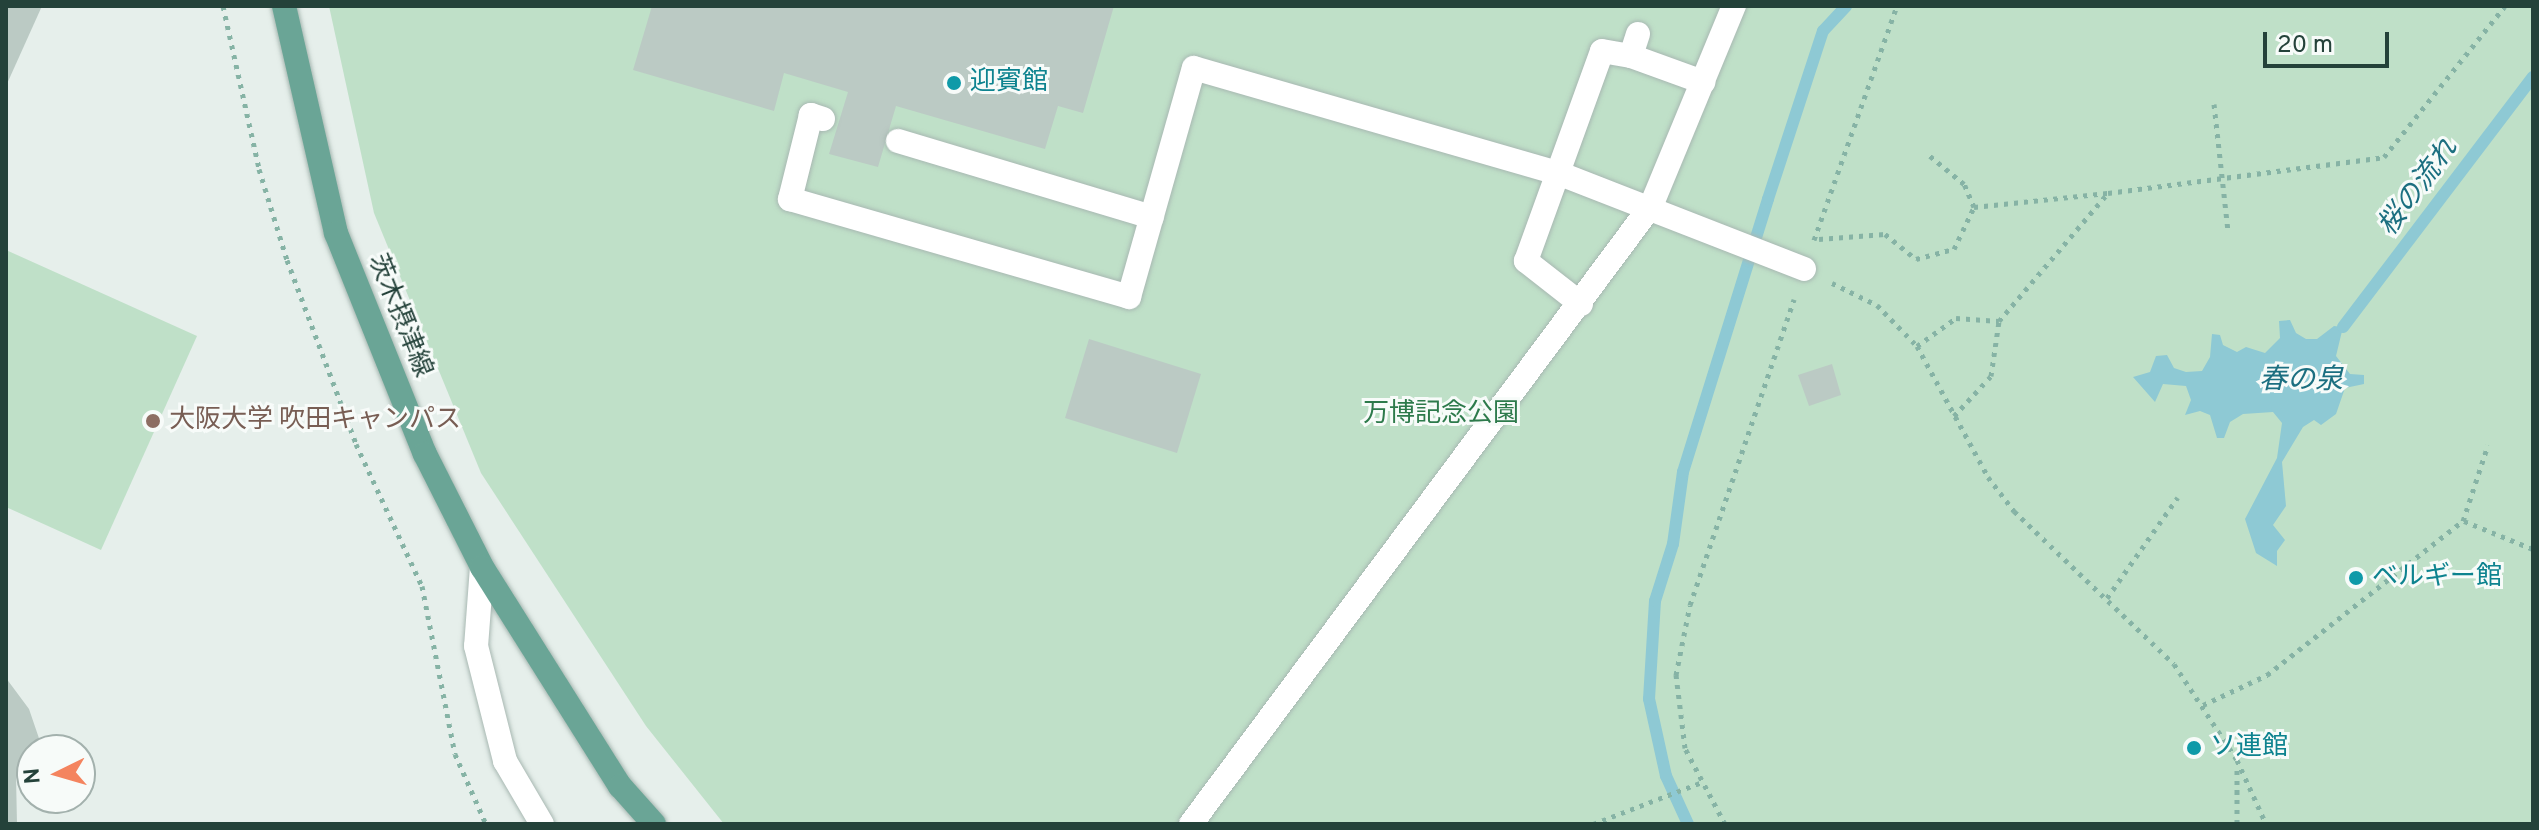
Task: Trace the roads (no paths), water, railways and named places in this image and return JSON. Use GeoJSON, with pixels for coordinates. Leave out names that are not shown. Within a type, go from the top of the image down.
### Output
{"type":"FeatureCollection","features":[{"type":"Feature","properties":{"kind":"main road","name":"茨木摂津線"},"geometry":{"type":"LineString","coordinates":[[284,6],[336,233],[425,454],[482,567],[620,786],[654,824]]}},
{"type":"Feature","properties":{"kind":"street"},"geometry":{"type":"LineString","coordinates":[[1191,824],[1651,206],[1734,6]]}},
{"type":"Feature","properties":{"kind":"street"},"geometry":{"type":"LineString","coordinates":[[1581,304],[1526,261],[1602,51],[1634,45],[1703,82]]}},
{"type":"Feature","properties":{"kind":"street"},"geometry":{"type":"LineString","coordinates":[[823,119],[811,115],[790,199],[1129,297],[1194,68],[1558,173],[1651,206],[1804,269]]}},
{"type":"Feature","properties":{"kind":"street"},"geometry":{"type":"LineString","coordinates":[[898,141],[1152,217]]}},
{"type":"Feature","properties":{"kind":"street"},"geometry":{"type":"LineString","coordinates":[[482,567],[476,646],[505,761],[542,824]]}},
{"type":"Feature","properties":{"kind":"water","name":"春の泉"},"geometry":{"type":"Polygon","coordinates":[[[2290,320],[2296,333],[2306,339],[2317,339],[2334,326],[2343,327],[2336,356],[2350,374],[2364,375],[2364,384],[2345,388],[2336,414],[2321,425],[2314,420],[2303,427],[2282,462],[2286,506],[2273,525],[2285,540],[2277,551],[2277,566],[2256,553],[2245,519],[2277,458],[2282,423],[2273,412],[2243,414],[2230,422],[2224,438],[2217,438],[2210,415],[2200,411],[2185,415],[2191,400],[2186,386],[2163,384],[2155,402],[2133,377],[2150,372],[2156,356],[2167,355],[2174,368],[2186,372],[2202,371],[2210,357],[2212,334],[2220,335],[2223,345],[2237,352],[2246,347],[2265,353],[2280,338],[2279,321],[2290,320]]]}},
{"type":"Feature","properties":{"kind":"waterway"},"geometry":{"type":"LineString","coordinates":[[1688,824],[1666,776],[1649,699],[1655,601],[1673,544],[1683,472],[1768,199],[1823,31],[1846,6]]}},
{"type":"Feature","properties":{"kind":"waterway","name":"桜の流れ"},"geometry":{"type":"LineString","coordinates":[[2343,327],[2533,77]]}},
{"type":"Feature","properties":{"kind":"place","name":"迎賓館"},"geometry":{"type":"Point","coordinates":[954,83]}},
{"type":"Feature","properties":{"kind":"place","name":"大阪大学 吹田キャンパス"},"geometry":{"type":"Point","coordinates":[153,421]}},
{"type":"Feature","properties":{"kind":"place","name":"ベルギー館"},"geometry":{"type":"Point","coordinates":[2356,578]}},
{"type":"Feature","properties":{"kind":"place","name":"ソ連館"},"geometry":{"type":"Point","coordinates":[2194,748]}},
{"type":"Feature","properties":{"kind":"park label","name":"万博記念公園"},"geometry":{"type":"Point","coordinates":[1441,415]}}]}
